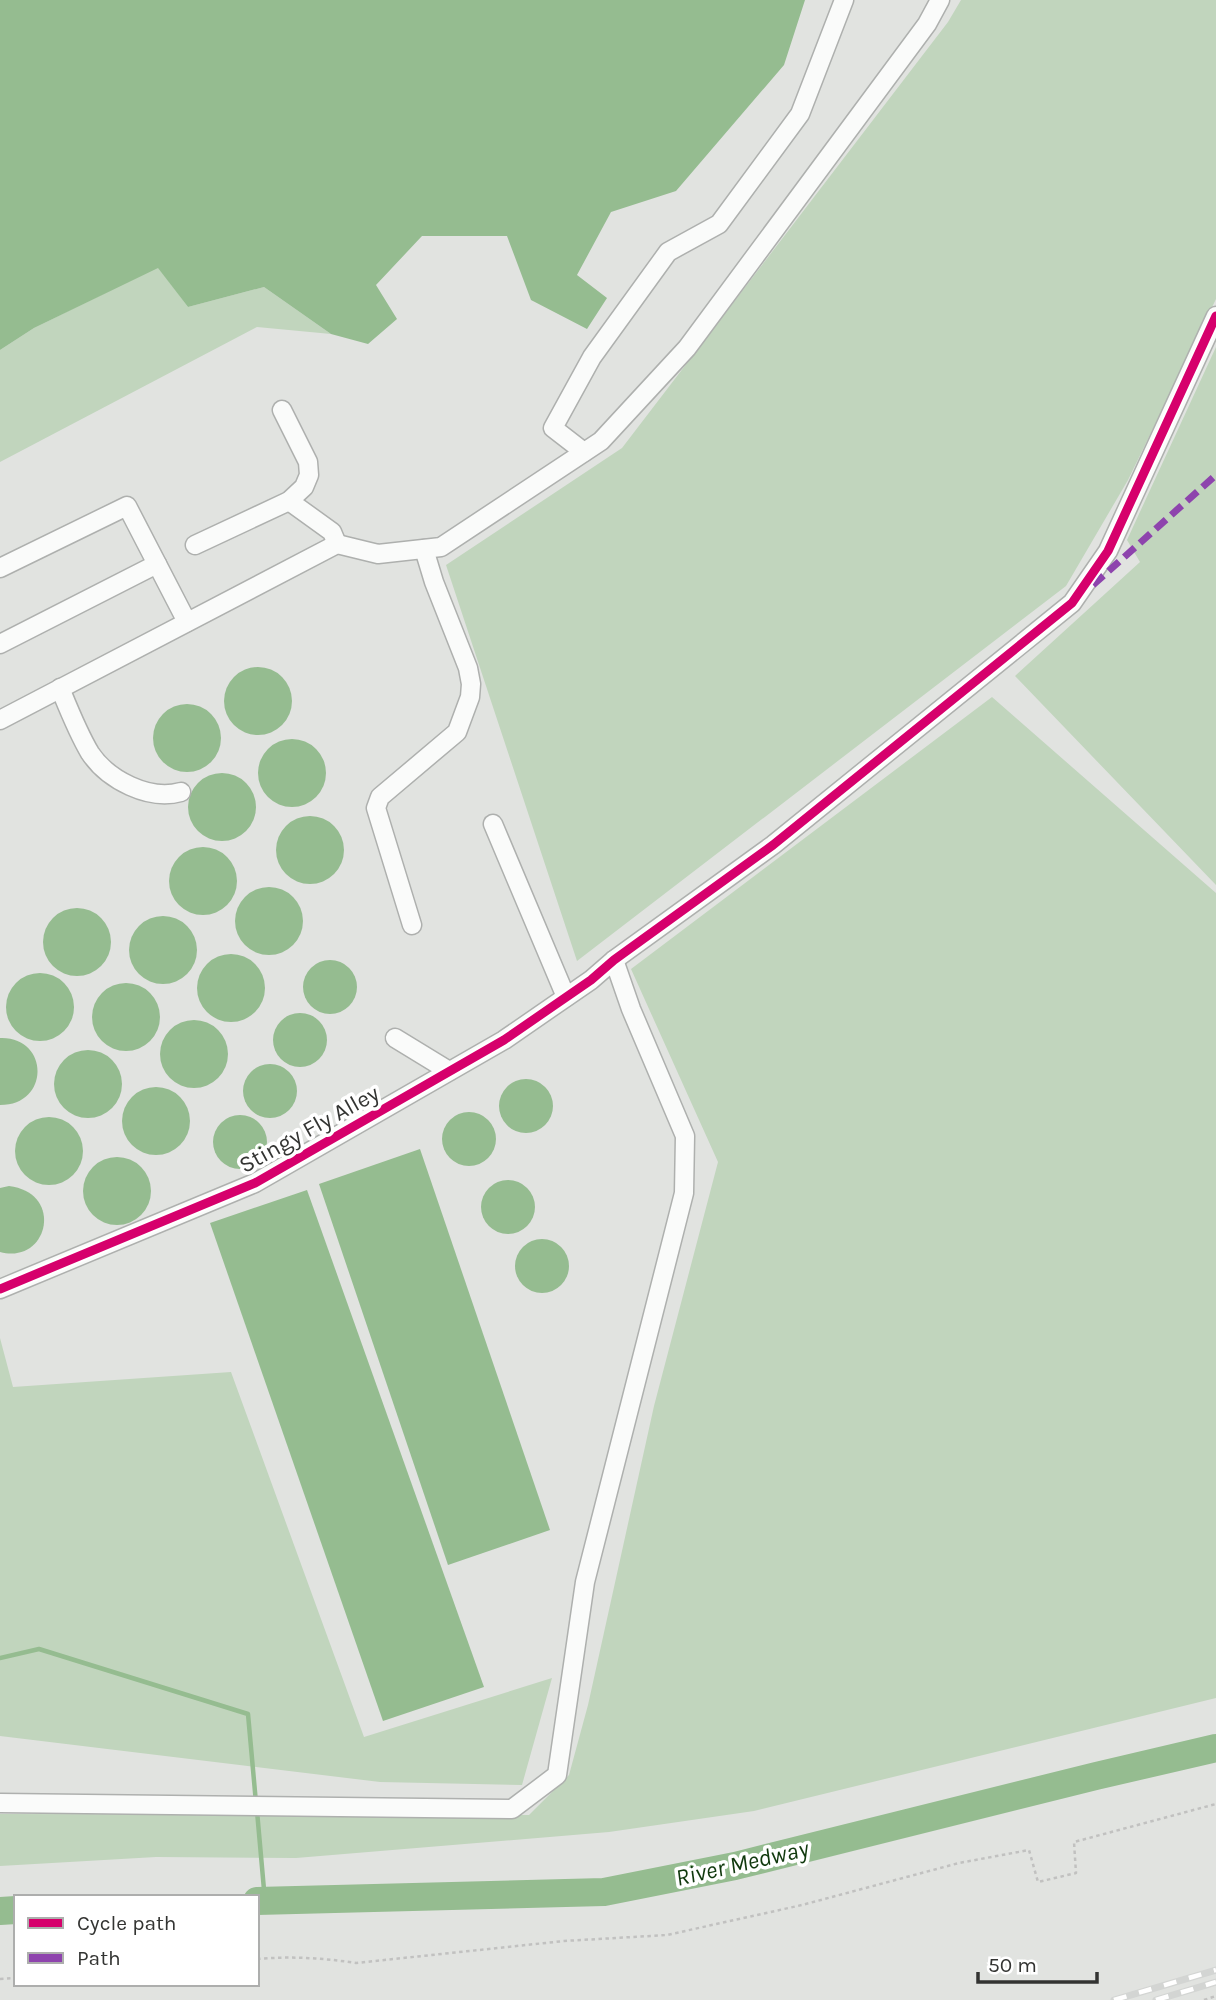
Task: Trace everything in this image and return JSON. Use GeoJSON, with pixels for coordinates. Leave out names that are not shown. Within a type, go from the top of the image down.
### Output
{"type":"FeatureCollection","features":[{"type":"Feature","properties":{"kind":"lane"},"geometry":{"type":"LineString","coordinates":[[584,452],[553,428],[592,357],[668,251],[719,224],[800,114],[844,0]]}},
{"type":"Feature","properties":{"kind":"lane"},"geometry":{"type":"LineString","coordinates":[[0,720],[337,544],[378,554],[441,547],[601,441],[687,348],[927,24],[940,0]]}},
{"type":"Feature","properties":{"kind":"lane","name":"Stingy Fly Alley"},"geometry":{"type":"LineString","coordinates":[[0,1289],[255,1183],[504,1040],[591,980],[614,960],[774,845],[1072,604],[1108,551],[1216,316]]}},
{"type":"Feature","properties":{"kind":"lane"},"geometry":{"type":"LineString","coordinates":[[195,545],[289,501],[303,487],[309,475],[308,463],[282,410]]}},
{"type":"Feature","properties":{"kind":"lane"},"geometry":{"type":"LineString","coordinates":[[289,501],[332,532],[337,544]]}},
{"type":"Feature","properties":{"kind":"lane"},"geometry":{"type":"LineString","coordinates":[[0,568],[127,506],[187,622]]}},
{"type":"Feature","properties":{"kind":"lane"},"geometry":{"type":"LineString","coordinates":[[412,925],[376,808],[380,797],[457,732],[470,697],[471,684],[468,668],[424,549]]}},
{"type":"Feature","properties":{"kind":"lane"},"geometry":{"type":"LineString","coordinates":[[0,644],[157,564]]}},
{"type":"Feature","properties":{"kind":"lane"},"geometry":{"type":"LineString","coordinates":[[60,688],[90,752],[114,777],[139,790],[162,794],[181,792]]}},
{"type":"Feature","properties":{"kind":"lane"},"geometry":{"type":"LineString","coordinates":[[493,824],[566,997]]}},
{"type":"Feature","properties":{"kind":"lane"},"geometry":{"type":"LineString","coordinates":[[0,1803],[512,1809],[558,1775],[584,1582],[684,1193],[685,1136],[631,1009],[614,960]]}},
{"type":"Feature","properties":{"kind":"lane"},"geometry":{"type":"LineString","coordinates":[[396,1038],[449,1071]]}},
{"type":"Feature","properties":{"kind":"path"},"geometry":{"type":"LineString","coordinates":[[259,1959],[323,1958],[356,1963],[564,1941],[667,1935],[790,1908],[959,1863],[1029,1850],[1038,1882],[1076,1874],[1074,1842],[1216,1804]]}},
{"type":"Feature","properties":{"kind":"path"},"geometry":{"type":"LineString","coordinates":[[1204,2000],[1216,1996]]}},
{"type":"Feature","properties":{"kind":"shaded area"},"geometry":{"type":"Polygon","coordinates":[[[0,0],[805,0],[784,65],[676,191],[611,212],[577,275],[607,298],[587,329],[531,300],[507,236],[422,236],[376,285],[397,319],[368,344],[331,334],[264,287],[188,307],[158,268],[34,328],[0,350],[0,0]]]}},
{"type":"Feature","properties":{"kind":"shaded area"},"geometry":{"type":"Polygon","coordinates":[[[961,0],[1216,0],[1216,299],[1128,480],[1066,586],[577,961],[446,565],[622,448],[948,22],[961,0]]]}},
{"type":"Feature","properties":{"kind":"shaded area"},"geometry":{"type":"Polygon","coordinates":[[[158,267],[188,307],[264,287],[331,334],[257,327],[0,462],[0,350],[34,328],[158,267]]]}},
{"type":"Feature","properties":{"kind":"shaded area"},"geometry":{"type":"Polygon","coordinates":[[[1216,347],[1216,885],[1015,676],[1140,562],[1127,540],[1216,347]]]}},
{"type":"Feature","properties":{"kind":"shaded area"},"geometry":{"type":"Polygon","coordinates":[[[258,667],[271,670],[282,677],[289,688],[292,701],[289,714],[282,725],[271,732],[258,735],[245,732],[234,725],[227,714],[224,701],[227,688],[234,677],[245,670],[258,667]]]}},
{"type":"Feature","properties":{"kind":"shaded area"},"geometry":{"type":"Polygon","coordinates":[[[992,697],[1216,893],[1216,1698],[754,1811],[609,1832],[296,1858],[156,1857],[0,1866],[0,1814],[529,1815],[569,1775],[588,1705],[654,1406],[718,1162],[631,969],[992,697]]]}},
{"type":"Feature","properties":{"kind":"shaded area"},"geometry":{"type":"Polygon","coordinates":[[[187,704],[200,707],[211,714],[218,725],[221,738],[218,751],[211,762],[200,769],[187,772],[174,769],[163,762],[156,751],[153,738],[156,725],[163,714],[174,707],[187,704]]]}},
{"type":"Feature","properties":{"kind":"shaded area"},"geometry":{"type":"Polygon","coordinates":[[[292,739],[305,742],[316,749],[323,760],[326,773],[323,786],[316,797],[305,804],[292,807],[279,804],[268,797],[261,786],[258,773],[261,760],[268,749],[279,742],[292,739]]]}},
{"type":"Feature","properties":{"kind":"shaded area"},"geometry":{"type":"Polygon","coordinates":[[[222,773],[235,776],[246,783],[253,794],[256,807],[253,820],[246,831],[235,838],[222,841],[209,838],[198,831],[191,820],[188,807],[191,794],[198,783],[209,776],[222,773]]]}},
{"type":"Feature","properties":{"kind":"shaded area"},"geometry":{"type":"Polygon","coordinates":[[[310,816],[323,819],[334,826],[341,837],[344,850],[341,863],[334,874],[323,881],[310,884],[297,881],[286,874],[279,863],[276,850],[279,837],[286,826],[297,819],[310,816]]]}},
{"type":"Feature","properties":{"kind":"shaded area"},"geometry":{"type":"Polygon","coordinates":[[[203,847],[216,850],[227,857],[234,868],[237,881],[234,894],[227,905],[216,912],[203,915],[190,912],[179,905],[172,894],[169,881],[172,868],[179,857],[190,850],[203,847]]]}},
{"type":"Feature","properties":{"kind":"shaded area"},"geometry":{"type":"Polygon","coordinates":[[[269,887],[282,890],[293,897],[300,908],[303,921],[300,934],[293,945],[282,952],[269,955],[256,952],[245,945],[238,934],[235,921],[238,908],[245,897],[256,890],[269,887]]]}},
{"type":"Feature","properties":{"kind":"shaded area"},"geometry":{"type":"Polygon","coordinates":[[[77,908],[90,911],[101,918],[108,929],[111,942],[108,955],[101,966],[90,973],[77,976],[64,973],[53,966],[46,955],[43,942],[46,929],[53,918],[64,911],[77,908]]]}},
{"type":"Feature","properties":{"kind":"shaded area"},"geometry":{"type":"Polygon","coordinates":[[[163,916],[176,919],[187,926],[194,937],[197,950],[194,963],[187,974],[176,981],[163,984],[150,981],[139,974],[132,963],[129,950],[132,937],[139,926],[150,919],[163,916]]]}},
{"type":"Feature","properties":{"kind":"shaded area"},"geometry":{"type":"Polygon","coordinates":[[[231,954],[244,957],[255,964],[262,975],[265,988],[262,1001],[255,1012],[244,1019],[231,1022],[218,1019],[207,1012],[200,1001],[197,988],[200,975],[207,964],[218,957],[231,954]]]}},
{"type":"Feature","properties":{"kind":"shaded area"},"geometry":{"type":"Polygon","coordinates":[[[330,960],[349,968],[357,987],[349,1006],[330,1014],[311,1006],[303,987],[311,968],[330,960]]]}},
{"type":"Feature","properties":{"kind":"shaded area"},"geometry":{"type":"Polygon","coordinates":[[[40,973],[53,976],[64,983],[71,994],[74,1007],[71,1020],[64,1031],[53,1038],[40,1041],[27,1038],[16,1031],[9,1020],[6,1007],[9,994],[16,983],[27,976],[40,973]]]}},
{"type":"Feature","properties":{"kind":"shaded area"},"geometry":{"type":"Polygon","coordinates":[[[126,983],[139,986],[150,993],[157,1004],[160,1017],[157,1030],[150,1041],[139,1048],[126,1051],[113,1048],[102,1041],[95,1030],[92,1017],[95,1004],[102,993],[113,986],[126,983]]]}},
{"type":"Feature","properties":{"kind":"shaded area"},"geometry":{"type":"Polygon","coordinates":[[[300,1013],[319,1021],[327,1040],[319,1059],[300,1067],[281,1059],[273,1040],[281,1021],[300,1013]]]}},
{"type":"Feature","properties":{"kind":"shaded area"},"geometry":{"type":"Polygon","coordinates":[[[194,1020],[207,1023],[218,1030],[225,1041],[228,1054],[225,1067],[218,1078],[207,1085],[194,1088],[181,1085],[170,1078],[163,1067],[160,1054],[163,1041],[170,1030],[181,1023],[194,1020]]]}},
{"type":"Feature","properties":{"kind":"shaded area"},"geometry":{"type":"Polygon","coordinates":[[[0,1038],[16,1040],[28,1048],[35,1058],[38,1071],[28,1094],[17,1102],[0,1105],[0,1038]]]}},
{"type":"Feature","properties":{"kind":"shaded area"},"geometry":{"type":"Polygon","coordinates":[[[88,1050],[101,1053],[112,1060],[119,1071],[122,1084],[119,1097],[112,1108],[101,1115],[88,1118],[75,1115],[64,1108],[57,1097],[54,1084],[57,1071],[64,1060],[75,1053],[88,1050]]]}},
{"type":"Feature","properties":{"kind":"shaded area"},"geometry":{"type":"Polygon","coordinates":[[[270,1064],[289,1072],[297,1091],[289,1110],[270,1118],[251,1110],[243,1091],[251,1072],[270,1064]]]}},
{"type":"Feature","properties":{"kind":"shaded area"},"geometry":{"type":"Polygon","coordinates":[[[526,1079],[545,1087],[553,1106],[545,1125],[526,1133],[507,1125],[499,1106],[507,1087],[526,1079]]]}},
{"type":"Feature","properties":{"kind":"shaded area"},"geometry":{"type":"Polygon","coordinates":[[[156,1087],[169,1090],[180,1097],[187,1108],[190,1121],[187,1134],[180,1145],[169,1152],[156,1155],[143,1152],[132,1145],[125,1134],[122,1121],[125,1108],[132,1097],[143,1090],[156,1087]]]}},
{"type":"Feature","properties":{"kind":"shaded area"},"geometry":{"type":"Polygon","coordinates":[[[469,1112],[488,1120],[496,1139],[488,1158],[469,1166],[450,1158],[442,1139],[450,1120],[469,1112]]]}},
{"type":"Feature","properties":{"kind":"shaded area"},"geometry":{"type":"Polygon","coordinates":[[[240,1115],[259,1123],[267,1142],[259,1161],[240,1169],[221,1161],[213,1142],[221,1123],[240,1115]]]}},
{"type":"Feature","properties":{"kind":"shaded area"},"geometry":{"type":"Polygon","coordinates":[[[49,1117],[62,1120],[73,1127],[80,1138],[83,1151],[80,1164],[73,1175],[62,1182],[49,1185],[36,1182],[25,1175],[18,1164],[15,1151],[18,1138],[25,1127],[36,1120],[49,1117]]]}},
{"type":"Feature","properties":{"kind":"shaded area"},"geometry":{"type":"Polygon","coordinates":[[[420,1149],[550,1530],[448,1565],[319,1184],[420,1149]]]}},
{"type":"Feature","properties":{"kind":"shaded area"},"geometry":{"type":"Polygon","coordinates":[[[117,1157],[130,1160],[141,1167],[148,1178],[151,1191],[148,1204],[141,1215],[130,1222],[117,1225],[104,1222],[93,1215],[86,1204],[83,1191],[86,1178],[93,1167],[104,1160],[117,1157]]]}},
{"type":"Feature","properties":{"kind":"shaded area"},"geometry":{"type":"Polygon","coordinates":[[[508,1180],[527,1188],[535,1207],[527,1226],[508,1234],[489,1226],[481,1207],[489,1188],[508,1180]]]}},
{"type":"Feature","properties":{"kind":"shaded area"},"geometry":{"type":"Polygon","coordinates":[[[9,1186],[27,1191],[38,1201],[43,1213],[44,1226],[39,1239],[30,1248],[16,1253],[0,1252],[0,1188],[9,1186]]]}},
{"type":"Feature","properties":{"kind":"shaded area"},"geometry":{"type":"Polygon","coordinates":[[[307,1190],[484,1687],[383,1721],[210,1223],[307,1190]]]}},
{"type":"Feature","properties":{"kind":"shaded area"},"geometry":{"type":"Polygon","coordinates":[[[542,1239],[561,1247],[569,1266],[561,1285],[542,1293],[523,1285],[515,1266],[523,1247],[542,1239]]]}},
{"type":"Feature","properties":{"kind":"shaded area"},"geometry":{"type":"Polygon","coordinates":[[[0,1338],[13,1387],[231,1372],[364,1737],[552,1678],[522,1785],[380,1782],[0,1736],[0,1338]]]}},
{"type":"Feature","properties":{"kind":"waterway"},"geometry":{"type":"LineString","coordinates":[[0,1658],[39,1649],[248,1714],[256,1803]]}},
{"type":"Feature","properties":{"kind":"waterway","name":"River Medway"},"geometry":{"type":"LineString","coordinates":[[259,1901],[604,1892],[735,1866],[1216,1748]]}},
{"type":"Feature","properties":{"kind":"waterway"},"geometry":{"type":"LineString","coordinates":[[257,1811],[265,1901]]}},
{"type":"Feature","properties":{"kind":"waterway","name":"River Medway"},"geometry":{"type":"LineString","coordinates":[[0,1911],[14,1910]]}},
{"type":"Feature","properties":{"kind":"railway"},"geometry":{"type":"LineString","coordinates":[[1114,2000],[1216,1970]]}},
{"type":"Feature","properties":{"kind":"railway"},"geometry":{"type":"LineString","coordinates":[[1156,2000],[1216,1982]]}},
{"type":"Feature","properties":{"kind":"marked path"},"geometry":{"type":"LineString","coordinates":[[1093,585],[1216,475]]}},
{"type":"Feature","properties":{"kind":"cycle path"},"geometry":{"type":"LineString","coordinates":[[0,1289],[255,1183],[504,1040],[591,980],[614,960],[773,845],[1072,603],[1108,551],[1216,316]]}}]}
